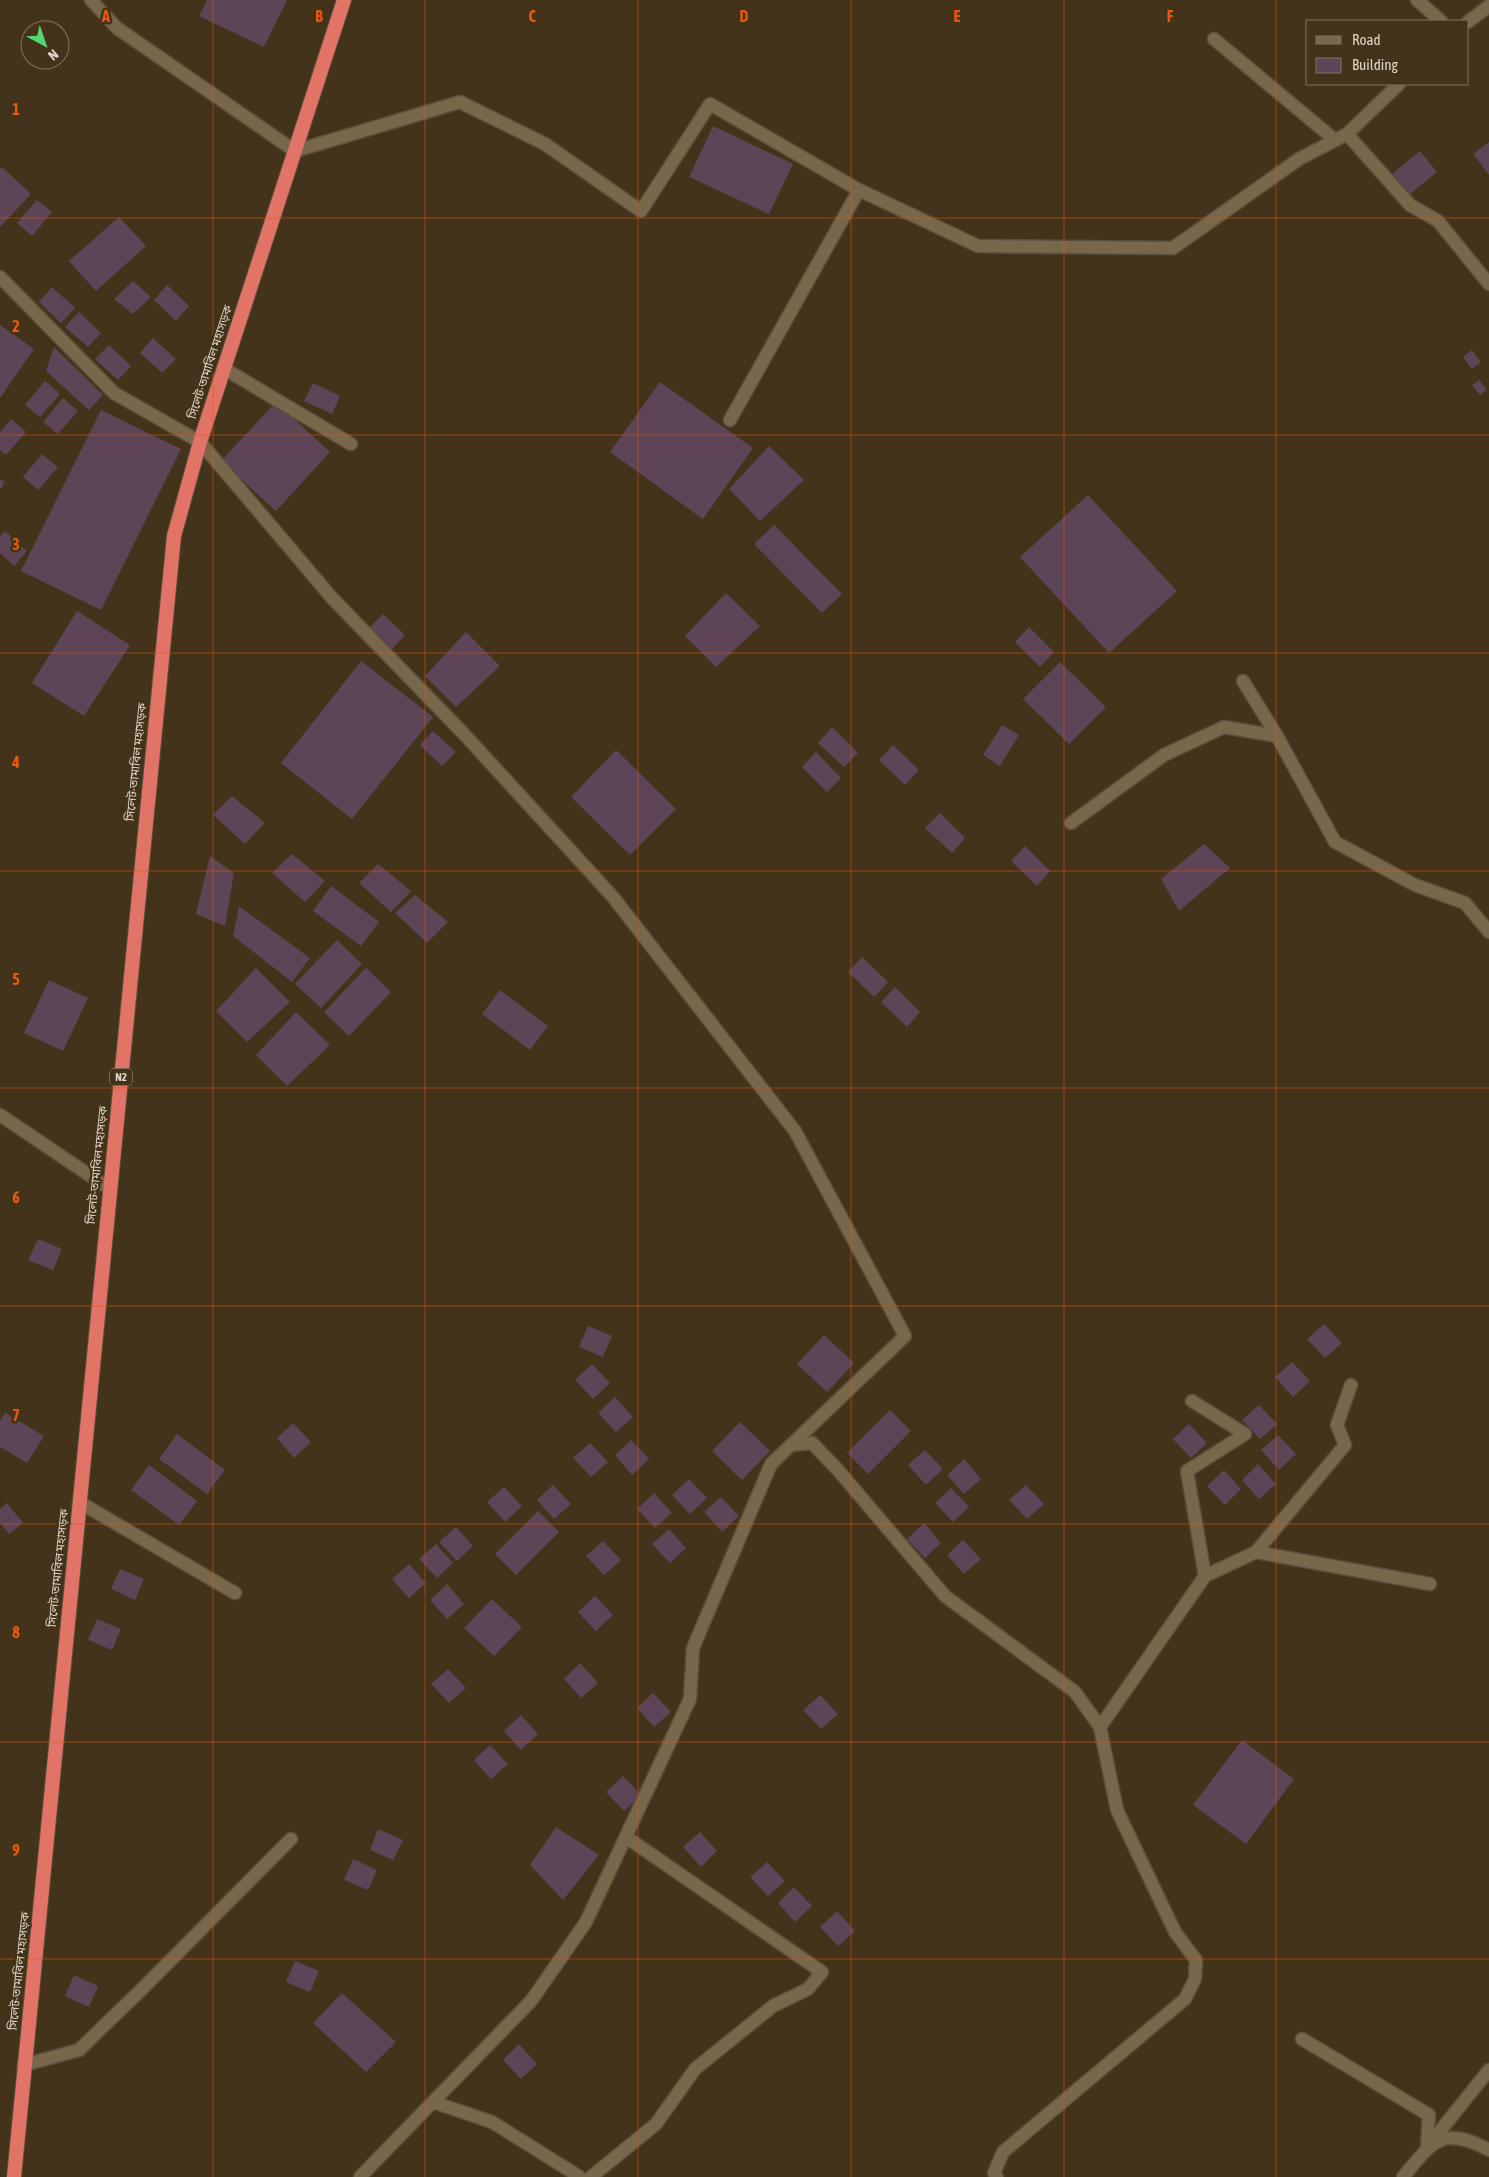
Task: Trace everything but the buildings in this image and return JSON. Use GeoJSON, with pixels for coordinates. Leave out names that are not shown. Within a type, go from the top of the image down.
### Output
{"type":"FeatureCollection","features":[{"type":"Feature","properties":{"kind":"highway","name":"সিলেট-তামাবিল মহাসড়ক"},"geometry":{"type":"LineString","coordinates":[[14,2177],[174,536],[200,442],[344,0]]}},
{"type":"Feature","properties":{"kind":"street"},"geometry":{"type":"LineString","coordinates":[[91,0],[118,28],[295,151],[460,102],[545,144],[641,211],[710,104],[859,190],[978,246],[1173,248],[1299,159],[1347,134],[1398,85]]}},
{"type":"Feature","properties":{"kind":"street"},"geometry":{"type":"LineString","coordinates":[[1417,0],[1440,20]]}},
{"type":"Feature","properties":{"kind":"street"},"geometry":{"type":"LineString","coordinates":[[1469,21],[1489,6]]}},
{"type":"Feature","properties":{"kind":"street"},"geometry":{"type":"LineString","coordinates":[[1214,39],[1335,140]]}},
{"type":"Feature","properties":{"kind":"street"},"geometry":{"type":"LineString","coordinates":[[1347,134],[1410,205],[1438,221],[1489,284]]}},
{"type":"Feature","properties":{"kind":"street"},"geometry":{"type":"LineString","coordinates":[[730,420],[859,190]]}},
{"type":"Feature","properties":{"kind":"street"},"geometry":{"type":"LineString","coordinates":[[0,277],[114,392],[200,442],[332,598],[464,734],[613,897],[795,1131],[905,1336],[771,1464],[693,1648],[690,1699],[586,1922],[531,2001],[360,2177]]}},
{"type":"Feature","properties":{"kind":"street"},"geometry":{"type":"LineString","coordinates":[[224,368],[352,444]]}},
{"type":"Feature","properties":{"kind":"street"},"geometry":{"type":"LineString","coordinates":[[1243,681],[1336,842],[1415,885],[1465,903],[1489,932]]}},
{"type":"Feature","properties":{"kind":"street"},"geometry":{"type":"LineString","coordinates":[[1071,823],[1164,755],[1224,727],[1276,736]]}},
{"type":"Feature","properties":{"kind":"street"},"geometry":{"type":"LineString","coordinates":[[0,1115],[110,1189]]}},
{"type":"Feature","properties":{"kind":"street"},"geometry":{"type":"LineString","coordinates":[[1100,1726],[1204,1576],[1256,1552],[1345,1445],[1337,1425],[1351,1385]]}},
{"type":"Feature","properties":{"kind":"street"},"geometry":{"type":"LineString","coordinates":[[1192,1401],[1245,1434],[1188,1471],[1204,1576]]}},
{"type":"Feature","properties":{"kind":"street"},"geometry":{"type":"LineString","coordinates":[[791,1445],[812,1443],[870,1507],[945,1596],[1075,1692],[1100,1726],[1117,1810],[1175,1932],[1196,1960],[1195,1979],[1185,1999],[1003,2152],[994,2172],[997,2177]]}},
{"type":"Feature","properties":{"kind":"street"},"geometry":{"type":"LineString","coordinates":[[79,1502],[235,1593]]}},
{"type":"Feature","properties":{"kind":"street"},"geometry":{"type":"LineString","coordinates":[[1256,1552],[1430,1584]]}},
{"type":"Feature","properties":{"kind":"street"},"geometry":{"type":"LineString","coordinates":[[591,2177],[656,2124],[695,2069],[773,2006],[808,1989],[822,1972],[626,1837]]}},
{"type":"Feature","properties":{"kind":"street"},"geometry":{"type":"LineString","coordinates":[[24,2065],[79,2050],[291,1839]]}},
{"type":"Feature","properties":{"kind":"street"},"geometry":{"type":"LineString","coordinates":[[1302,2039],[1429,2115],[1427,2147]]}},
{"type":"Feature","properties":{"kind":"street"},"geometry":{"type":"LineString","coordinates":[[1403,2177],[1489,2070]]}},
{"type":"Feature","properties":{"kind":"street"},"geometry":{"type":"LineString","coordinates":[[433,2102],[492,2122],[580,2177]]}},
{"type":"Feature","properties":{"kind":"street"},"geometry":{"type":"LineString","coordinates":[[1427,2147],[1458,2137],[1465,2138],[1489,2150]]}}]}
